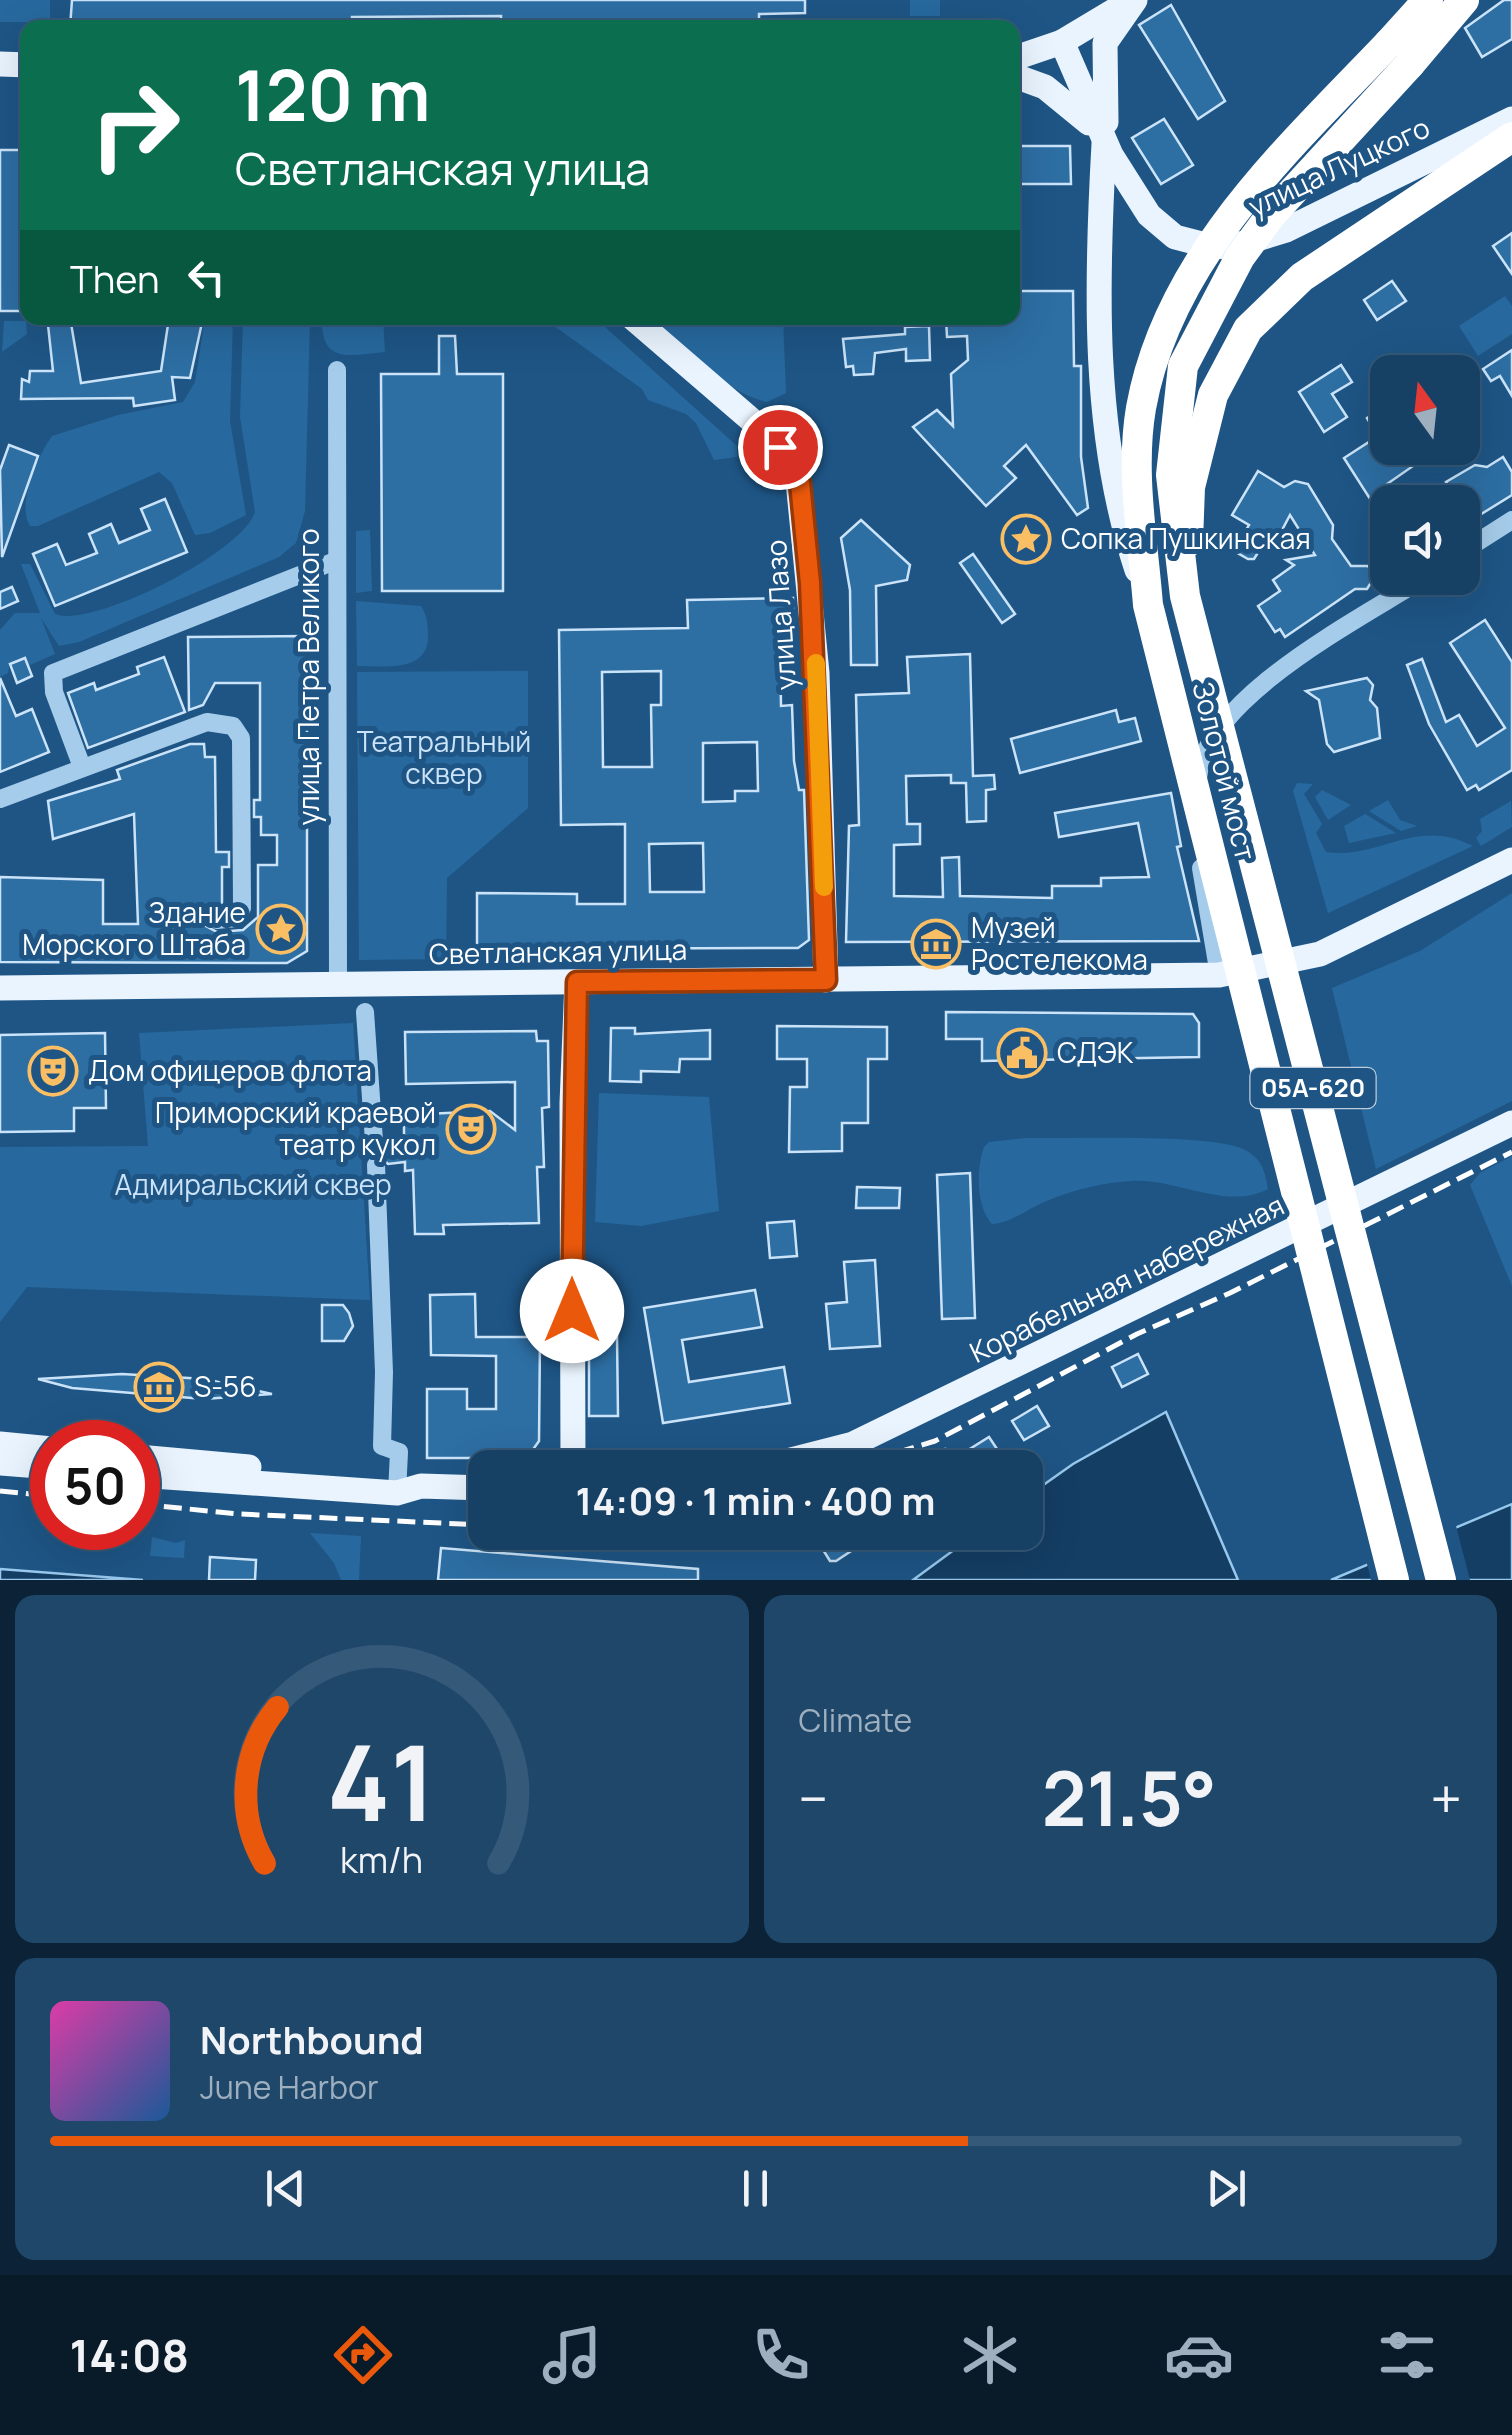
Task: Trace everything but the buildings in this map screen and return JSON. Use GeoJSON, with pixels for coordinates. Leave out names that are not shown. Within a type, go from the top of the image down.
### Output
{"type":"FeatureCollection","features":[{"type":"Feature","properties":{"kind":"highway"},"geometry":{"type":"LineString","coordinates":[[1400,53],[1428,0]]}},
{"type":"Feature","properties":{"kind":"highway"},"geometry":{"type":"LineString","coordinates":[[1400,53],[1464,0]]}},
{"type":"Feature","properties":{"kind":"highway","name":"Золотой мост"},"geometry":{"type":"LineString","coordinates":[[1400,53],[1240,257],[1183,366],[1171,474],[1185,596],[1441,1580]]}},
{"type":"Feature","properties":{"kind":"highway","name":"Золотой мост"},"geometry":{"type":"LineString","coordinates":[[1394,1580],[1148,605],[1138,478],[1141,410],[1156,351],[1212,239],[1248,193],[1400,53]]}},
{"type":"Feature","properties":{"kind":"highway"},"geometry":{"type":"LineString","coordinates":[[1185,596],[1190,487],[1213,395],[1228,361],[1274,300],[1512,138]]}},
{"type":"Feature","properties":{"kind":"main road"},"geometry":{"type":"LineString","coordinates":[[1020,56],[1055,45],[1133,0]]}},
{"type":"Feature","properties":{"kind":"main road"},"geometry":{"type":"LineString","coordinates":[[1133,0],[1105,43],[1104,411],[1118,512],[1148,605]]}},
{"type":"Feature","properties":{"kind":"main road","name":"улица Луцкого"},"geometry":{"type":"LineString","coordinates":[[1055,45],[1103,141],[1149,215],[1175,237],[1232,247],[1286,230],[1512,119]]}},
{"type":"Feature","properties":{"kind":"main road"},"geometry":{"type":"LineString","coordinates":[[1020,78],[1044,87],[1103,141]]}},
{"type":"Feature","properties":{"kind":"main road","name":"улица Лазо"},"geometry":{"type":"LineString","coordinates":[[641,325],[756,424],[786,453],[796,471],[817,673],[826,980]]}},
{"type":"Feature","properties":{"kind":"main road","name":"Светланская улица"},"geometry":{"type":"LineString","coordinates":[[0,988],[1218,975],[1320,954],[1409,914],[1512,860]]}},
{"type":"Feature","properties":{"kind":"main road"},"geometry":{"type":"LineString","coordinates":[[573,1450],[572,1103],[577,982]]}},
{"type":"Feature","properties":{"kind":"main road","name":"Корабельная набережная"},"geometry":{"type":"LineString","coordinates":[[833,1450],[870,1437],[1512,1123]]}},
{"type":"Feature","properties":{"kind":"main road"},"geometry":{"type":"LineString","coordinates":[[0,1444],[30,1447]]}},
{"type":"Feature","properties":{"kind":"main road"},"geometry":{"type":"LineString","coordinates":[[160,1459],[406,1485]]}},
{"type":"Feature","properties":{"kind":"main road"},"geometry":{"type":"LineString","coordinates":[[0,1463],[30,1466]]}},
{"type":"Feature","properties":{"kind":"main road"},"geometry":{"type":"LineString","coordinates":[[160,1476],[468,1487]]}},
{"type":"Feature","properties":{"kind":"street","name":"улица Петра Великого"},"geometry":{"type":"LineString","coordinates":[[337,370],[338,984]]}},
{"type":"Feature","properties":{"kind":"street"},"geometry":{"type":"LineString","coordinates":[[1480,540],[1512,520]]}},
{"type":"Feature","properties":{"kind":"street"},"geometry":{"type":"LineString","coordinates":[[82,766],[54,692],[53,673],[335,561]]}},
{"type":"Feature","properties":{"kind":"street"},"geometry":{"type":"LineString","coordinates":[[1218,975],[1197,826],[1199,769],[1204,752],[1224,724],[1276,675],[1398,595]]}},
{"type":"Feature","properties":{"kind":"street"},"geometry":{"type":"LineString","coordinates":[[0,799],[207,722],[226,723],[238,731],[242,908],[236,918],[216,920]]}},
{"type":"Feature","properties":{"kind":"street"},"geometry":{"type":"LineString","coordinates":[[365,1012],[374,1141]]}},
{"type":"Feature","properties":{"kind":"street"},"geometry":{"type":"LineString","coordinates":[[376,1165],[384,1372],[382,1446],[399,1452],[406,1485]]}},
{"type":"Feature","properties":{"kind":"green space"},"geometry":{"type":"Polygon","coordinates":[[[0,0],[50,0],[50,20],[0,22],[0,0]]]}},
{"type":"Feature","properties":{"kind":"green space"},"geometry":{"type":"Polygon","coordinates":[[[910,0],[940,0],[940,16],[910,16],[910,0]]]}},
{"type":"Feature","properties":{"kind":"green space"},"geometry":{"type":"Polygon","coordinates":[[[1505,296],[1512,306],[1512,334],[1480,355],[1459,326],[1505,296]]]}},
{"type":"Feature","properties":{"kind":"green space"},"geometry":{"type":"Polygon","coordinates":[[[4,321],[26,325],[27,334],[2,352],[4,321]]]}},
{"type":"Feature","properties":{"kind":"green space"},"geometry":{"type":"Polygon","coordinates":[[[204,325],[233,325],[230,421],[246,515],[210,533],[195,535],[172,483],[159,472],[38,526],[30,526],[26,517],[27,493],[35,467],[52,436],[118,415],[183,402],[195,382],[204,325]]]}},
{"type":"Feature","properties":{"kind":"green space"},"geometry":{"type":"Polygon","coordinates":[[[243,325],[310,325],[305,511],[296,543],[279,557],[79,642],[59,646],[41,618],[55,654],[28,666],[25,658],[10,664],[8,673],[0,677],[0,630],[15,613],[40,613],[21,564],[30,564],[55,614],[74,616],[131,599],[164,584],[224,547],[244,528],[255,512],[240,417],[243,325]]]}},
{"type":"Feature","properties":{"kind":"green space"},"geometry":{"type":"Polygon","coordinates":[[[322,325],[383,325],[385,352],[340,354],[326,344],[322,325]]]}},
{"type":"Feature","properties":{"kind":"green space"},"geometry":{"type":"Polygon","coordinates":[[[553,325],[603,325],[737,446],[737,457],[714,460],[696,423],[686,414],[648,400],[642,389],[553,325]]]}},
{"type":"Feature","properties":{"kind":"green space"},"geometry":{"type":"Polygon","coordinates":[[[657,325],[783,325],[786,393],[767,402],[751,397],[704,367],[657,325]]]}},
{"type":"Feature","properties":{"kind":"green space"},"geometry":{"type":"Polygon","coordinates":[[[370,530],[372,591],[356,593],[356,531],[370,530]]]}},
{"type":"Feature","properties":{"kind":"green space"},"geometry":{"type":"Polygon","coordinates":[[[356,601],[421,606],[428,637],[420,657],[402,665],[357,666],[356,601]]]}},
{"type":"Feature","properties":{"kind":"green space","name":"Театральный сквер"},"geometry":{"type":"Polygon","coordinates":[[[528,671],[528,808],[447,878],[446,959],[359,960],[357,672],[528,671]]]}},
{"type":"Feature","properties":{"kind":"green space"},"geometry":{"type":"Polygon","coordinates":[[[1297,783],[1313,784],[1304,794],[1322,824],[1316,833],[1326,852],[1345,853],[1433,835],[1473,846],[1328,913],[1293,791],[1297,783]]]}},
{"type":"Feature","properties":{"kind":"green space"},"geometry":{"type":"Polygon","coordinates":[[[1322,790],[1351,805],[1328,820],[1315,797],[1322,790]]]}},
{"type":"Feature","properties":{"kind":"green space"},"geometry":{"type":"Polygon","coordinates":[[[1388,800],[1400,820],[1417,826],[1401,831],[1369,811],[1388,800]]]}},
{"type":"Feature","properties":{"kind":"green space"},"geometry":{"type":"Polygon","coordinates":[[[1511,801],[1512,827],[1481,846],[1476,838],[1482,831],[1480,819],[1511,801]]]}},
{"type":"Feature","properties":{"kind":"green space"},"geometry":{"type":"Polygon","coordinates":[[[1365,814],[1396,833],[1349,843],[1344,826],[1365,814]]]}},
{"type":"Feature","properties":{"kind":"green space"},"geometry":{"type":"Polygon","coordinates":[[[1512,893],[1512,1101],[1376,1169],[1332,988],[1420,951],[1512,893]]]}},
{"type":"Feature","properties":{"kind":"green space","name":"Адмиральский сквер"},"geometry":{"type":"Polygon","coordinates":[[[353,1023],[370,1300],[27,1287],[0,1322],[0,1147],[148,1146],[139,1033],[353,1023]]]}},
{"type":"Feature","properties":{"kind":"green space"},"geometry":{"type":"Polygon","coordinates":[[[599,1093],[709,1097],[719,1211],[641,1226],[595,1222],[599,1093]]]}},
{"type":"Feature","properties":{"kind":"green space"},"geometry":{"type":"Polygon","coordinates":[[[1026,1138],[1174,1139],[1229,1145],[1255,1157],[1264,1171],[1268,1189],[1235,1197],[1149,1181],[1111,1183],[1058,1196],[1007,1221],[992,1224],[983,1208],[979,1187],[984,1147],[989,1142],[1026,1138]]]}},
{"type":"Feature","properties":{"kind":"green space"},"geometry":{"type":"Polygon","coordinates":[[[1512,1156],[1512,1286],[1470,1185],[1480,1173],[1512,1156]]]}},
{"type":"Feature","properties":{"kind":"green space"},"geometry":{"type":"Polygon","coordinates":[[[310,1533],[361,1536],[359,1580],[341,1580],[334,1563],[310,1533]]]}},
{"type":"Feature","properties":{"kind":"green space"},"geometry":{"type":"Polygon","coordinates":[[[160,1539],[176,1543],[185,1540],[184,1558],[150,1556],[151,1550],[160,1550],[160,1539]]]}},
{"type":"Feature","properties":{"kind":"shaded area"},"geometry":{"type":"Polygon","coordinates":[[[1166,1412],[1238,1580],[913,1580],[954,1550],[1043,1550],[1043,1485],[1166,1412]]]}},
{"type":"Feature","properties":{"kind":"shaded area"},"geometry":{"type":"Polygon","coordinates":[[[1512,1504],[1512,1580],[1331,1580],[1512,1504]]]}},
{"type":"Feature","properties":{"kind":"shaded area"},"geometry":{"type":"Polygon","coordinates":[[[0,1569],[143,1580],[0,1580],[0,1569]]]}},
{"type":"Feature","properties":{"kind":"pier"},"geometry":{"type":"Polygon","coordinates":[[[1455,1522],[1470,1580],[1371,1580],[1366,1560],[1455,1522]]]}},
{"type":"Feature","properties":{"kind":"railway"},"geometry":{"type":"LineString","coordinates":[[906,1450],[935,1441],[1137,1334],[1230,1293],[1512,1152]]}},
{"type":"Feature","properties":{"kind":"railway"},"geometry":{"type":"LineString","coordinates":[[0,1491],[30,1494]]}},
{"type":"Feature","properties":{"kind":"railway"},"geometry":{"type":"LineString","coordinates":[[160,1506],[239,1514],[468,1524]]}},
{"type":"Feature","properties":{"kind":"slow traffic"},"geometry":{"type":"LineString","coordinates":[[816,663],[824,887]]}},
{"type":"Feature","properties":{"kind":"place","name":"Сопка Пушкинская"},"geometry":{"type":"Point","coordinates":[1026,539]}},
{"type":"Feature","properties":{"kind":"place","name":"Здание Морского Штаба"},"geometry":{"type":"Point","coordinates":[281,929]}},
{"type":"Feature","properties":{"kind":"place","name":"Музей Ростелекома"},"geometry":{"type":"Point","coordinates":[936,944]}},
{"type":"Feature","properties":{"kind":"place","name":"СДЭК"},"geometry":{"type":"Point","coordinates":[1022,1053]}},
{"type":"Feature","properties":{"kind":"place","name":"Дом офицеров флота"},"geometry":{"type":"Point","coordinates":[53,1071]}},
{"type":"Feature","properties":{"kind":"place","name":"Приморский краевой театр кукол"},"geometry":{"type":"Point","coordinates":[471,1129]}},
{"type":"Feature","properties":{"kind":"place","name":"S-56"},"geometry":{"type":"Point","coordinates":[159,1387]}},
{"type":"Feature","properties":{"kind":"route"},"geometry":{"type":"LineString","coordinates":[[572,1311],[572,1103],[577,982],[826,980],[818,693],[810,583],[800,483],[791,460],[780,447]]}}]}
